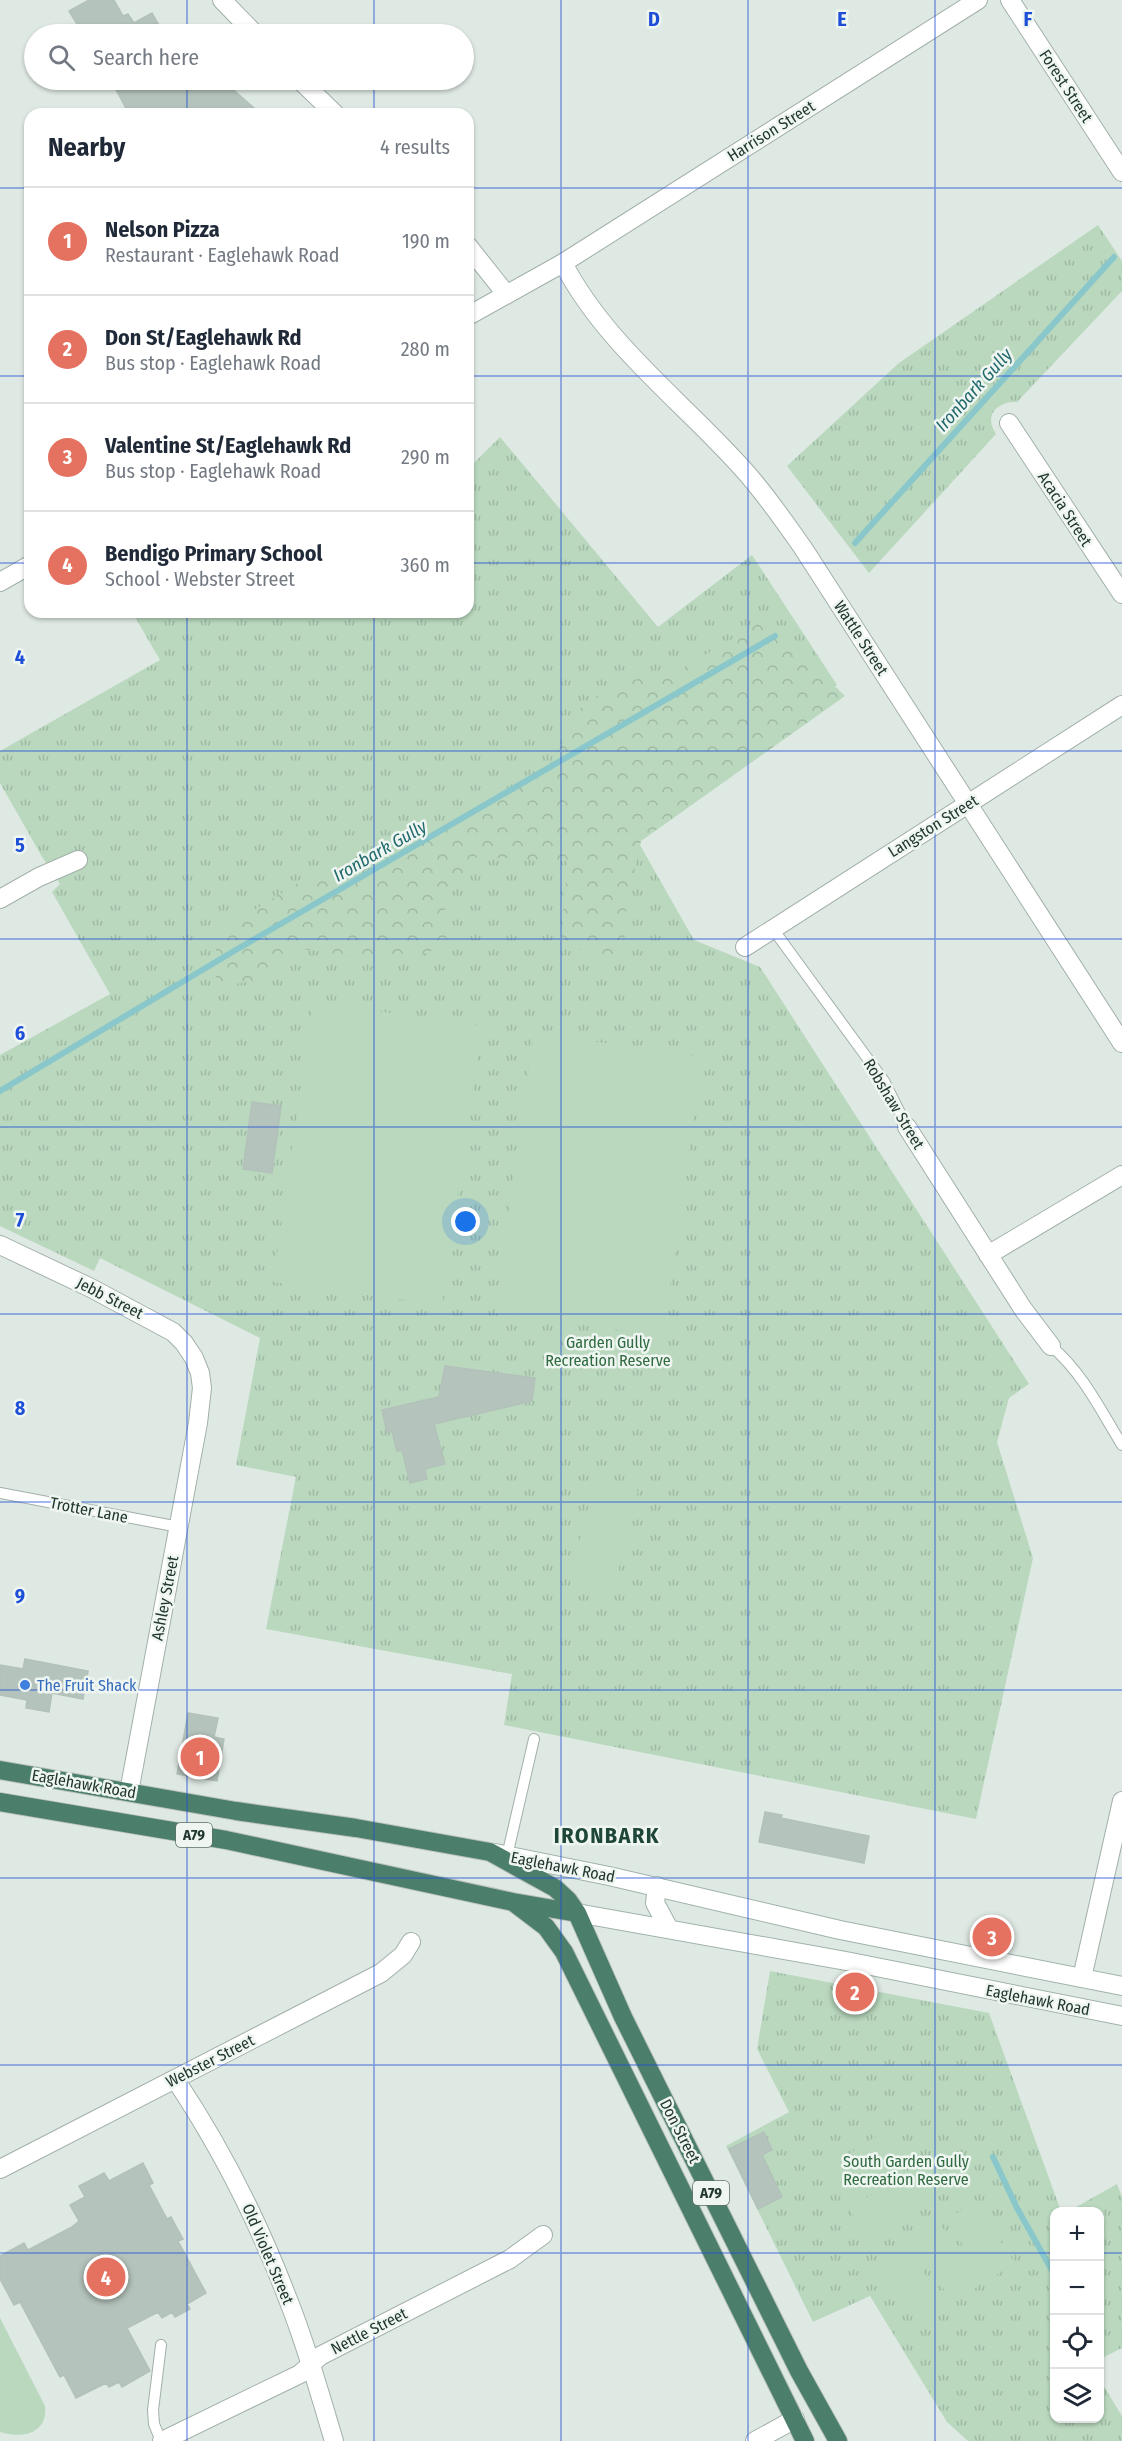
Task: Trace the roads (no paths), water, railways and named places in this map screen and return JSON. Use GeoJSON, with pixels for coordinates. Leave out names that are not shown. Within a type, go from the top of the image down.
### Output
{"type":"FeatureCollection","features":[{"type":"Feature","properties":{"kind":"highway","name":"Eaglehawk Road"},"geometry":{"type":"LineString","coordinates":[[0,1770],[499,1854]]}},
{"type":"Feature","properties":{"kind":"highway","name":"Ashley Street"},"geometry":{"type":"LineString","coordinates":[[123,1822],[129,1792]]}},
{"type":"Feature","properties":{"kind":"highway","name":"Eaglehawk Road"},"geometry":{"type":"LineString","coordinates":[[0,1802],[226,1840],[513,1902],[577,1912]]}},
{"type":"Feature","properties":{"kind":"highway","name":"Don Street"},"geometry":{"type":"LineString","coordinates":[[499,1854],[555,1888],[577,1912],[622,2017],[799,2371],[838,2441]]}},
{"type":"Feature","properties":{"kind":"highway","name":"Don Street"},"geometry":{"type":"LineString","coordinates":[[513,1902],[546,1927],[564,1952],[805,2441]]}},
{"type":"Feature","properties":{"kind":"street","name":"Harrison Street"},"geometry":{"type":"LineString","coordinates":[[474,313],[563,262],[978,0]]}},
{"type":"Feature","properties":{"kind":"street","name":"Forest Street"},"geometry":{"type":"LineString","coordinates":[[1010,0],[1122,172]]}},
{"type":"Feature","properties":{"kind":"street"},"geometry":{"type":"LineString","coordinates":[[231,3],[247,24]]}},
{"type":"Feature","properties":{"kind":"street"},"geometry":{"type":"LineString","coordinates":[[310,90],[329,108]]}},
{"type":"Feature","properties":{"kind":"street"},"geometry":{"type":"LineString","coordinates":[[474,254],[506,294]]}},
{"type":"Feature","properties":{"kind":"street","name":"Wattle Street"},"geometry":{"type":"LineString","coordinates":[[563,262],[576,287],[603,324],[742,468],[771,502],[803,548],[1122,1043]]}},
{"type":"Feature","properties":{"kind":"street","name":"Acacia Street"},"geometry":{"type":"LineString","coordinates":[[1009,423],[1122,594]]}},
{"type":"Feature","properties":{"kind":"street"},"geometry":{"type":"LineString","coordinates":[[0,582],[24,568]]}},
{"type":"Feature","properties":{"kind":"street","name":"Langston Street"},"geometry":{"type":"LineString","coordinates":[[745,947],[1122,705]]}},
{"type":"Feature","properties":{"kind":"street"},"geometry":{"type":"LineString","coordinates":[[0,899],[39,877],[78,860]]}},
{"type":"Feature","properties":{"kind":"street","name":"Robshaw Street"},"geometry":{"type":"LineString","coordinates":[[907,1127],[988,1254],[1051,1346]]}},
{"type":"Feature","properties":{"kind":"street"},"geometry":{"type":"LineString","coordinates":[[988,1254],[1122,1175]]}},
{"type":"Feature","properties":{"kind":"street","name":"Jebb Street"},"geometry":{"type":"LineString","coordinates":[[0,1245],[91,1288],[166,1328],[184,1343],[200,1373]]}},
{"type":"Feature","properties":{"kind":"street","name":"Ashley Street"},"geometry":{"type":"LineString","coordinates":[[129,1792],[201,1403],[200,1373]]}},
{"type":"Feature","properties":{"kind":"street"},"geometry":{"type":"LineString","coordinates":[[1076,2007],[1122,1801]]}},
{"type":"Feature","properties":{"kind":"street","name":"Eaglehawk Road"},"geometry":{"type":"LineString","coordinates":[[499,1854],[657,1886],[840,1930],[1122,1986]]}},
{"type":"Feature","properties":{"kind":"street"},"geometry":{"type":"LineString","coordinates":[[657,1886],[655,1903],[669,1929]]}},
{"type":"Feature","properties":{"kind":"street","name":"Eaglehawk Road"},"geometry":{"type":"LineString","coordinates":[[577,1912],[846,1961],[1122,2016]]}},
{"type":"Feature","properties":{"kind":"street","name":"Webster Street"},"geometry":{"type":"LineString","coordinates":[[0,2169],[381,1973],[403,1955],[411,1942]]}},
{"type":"Feature","properties":{"kind":"street","name":"Old Violet Street"},"geometry":{"type":"LineString","coordinates":[[175,2079],[212,2136],[249,2206],[290,2302],[334,2441]]}},
{"type":"Feature","properties":{"kind":"street","name":"Nettle Street"},"geometry":{"type":"LineString","coordinates":[[161,2441],[300,2374],[320,2356],[510,2259],[543,2235]]}},
{"type":"Feature","properties":{"kind":"street"},"geometry":{"type":"LineString","coordinates":[[755,2441],[795,2419]]}},
{"type":"Feature","properties":{"kind":"lane","name":"Robshaw Street"},"geometry":{"type":"LineString","coordinates":[[773,929],[884,1081],[907,1127]]}},
{"type":"Feature","properties":{"kind":"lane","name":"Robshaw Street"},"geometry":{"type":"LineString","coordinates":[[1051,1346],[1078,1373],[1122,1445]]}},
{"type":"Feature","properties":{"kind":"lane","name":"Trotter Lane"},"geometry":{"type":"LineString","coordinates":[[0,1494],[179,1527]]}},
{"type":"Feature","properties":{"kind":"lane"},"geometry":{"type":"LineString","coordinates":[[499,1854],[534,1739]]}},
{"type":"Feature","properties":{"kind":"lane"},"geometry":{"type":"LineString","coordinates":[[161,2345],[153,2410],[154,2424],[161,2441]]}},
{"type":"Feature","properties":{"kind":"waterway","name":"Ironbark Gully"},"geometry":{"type":"LineString","coordinates":[[855,543],[1114,257]]}},
{"type":"Feature","properties":{"kind":"waterway","name":"Ironbark Gully"},"geometry":{"type":"LineString","coordinates":[[0,1091],[234,951],[775,636]]}},
{"type":"Feature","properties":{"kind":"waterway"},"geometry":{"type":"LineString","coordinates":[[993,2157],[1017,2208],[1050,2267]]}},
{"type":"Feature","properties":{"kind":"place","name":"The Fruit Shack"},"geometry":{"type":"Point","coordinates":[25,1685]}},
{"type":"Feature","properties":{"kind":"place","name":"Nelson Pizza"},"geometry":{"type":"Point","coordinates":[200,1757]}},
{"type":"Feature","properties":{"kind":"place","name":"Valentine St/Eaglehawk Rd"},"geometry":{"type":"Point","coordinates":[992,1937]}},
{"type":"Feature","properties":{"kind":"place","name":"Don St/Eaglehawk Rd"},"geometry":{"type":"Point","coordinates":[855,1992]}},
{"type":"Feature","properties":{"kind":"place","name":"Bendigo Primary School"},"geometry":{"type":"Point","coordinates":[106,2277]}},
{"type":"Feature","properties":{"kind":"district","name":"IRONBARK"},"geometry":{"type":"Point","coordinates":[607,1835]}},
{"type":"Feature","properties":{"kind":"park label","name":"Garden Gully Recreation Reserve"},"geometry":{"type":"Point","coordinates":[608,1351]}},
{"type":"Feature","properties":{"kind":"park label","name":"South Garden Gully Recreation Reserve"},"geometry":{"type":"Point","coordinates":[906,2170]}}]}
